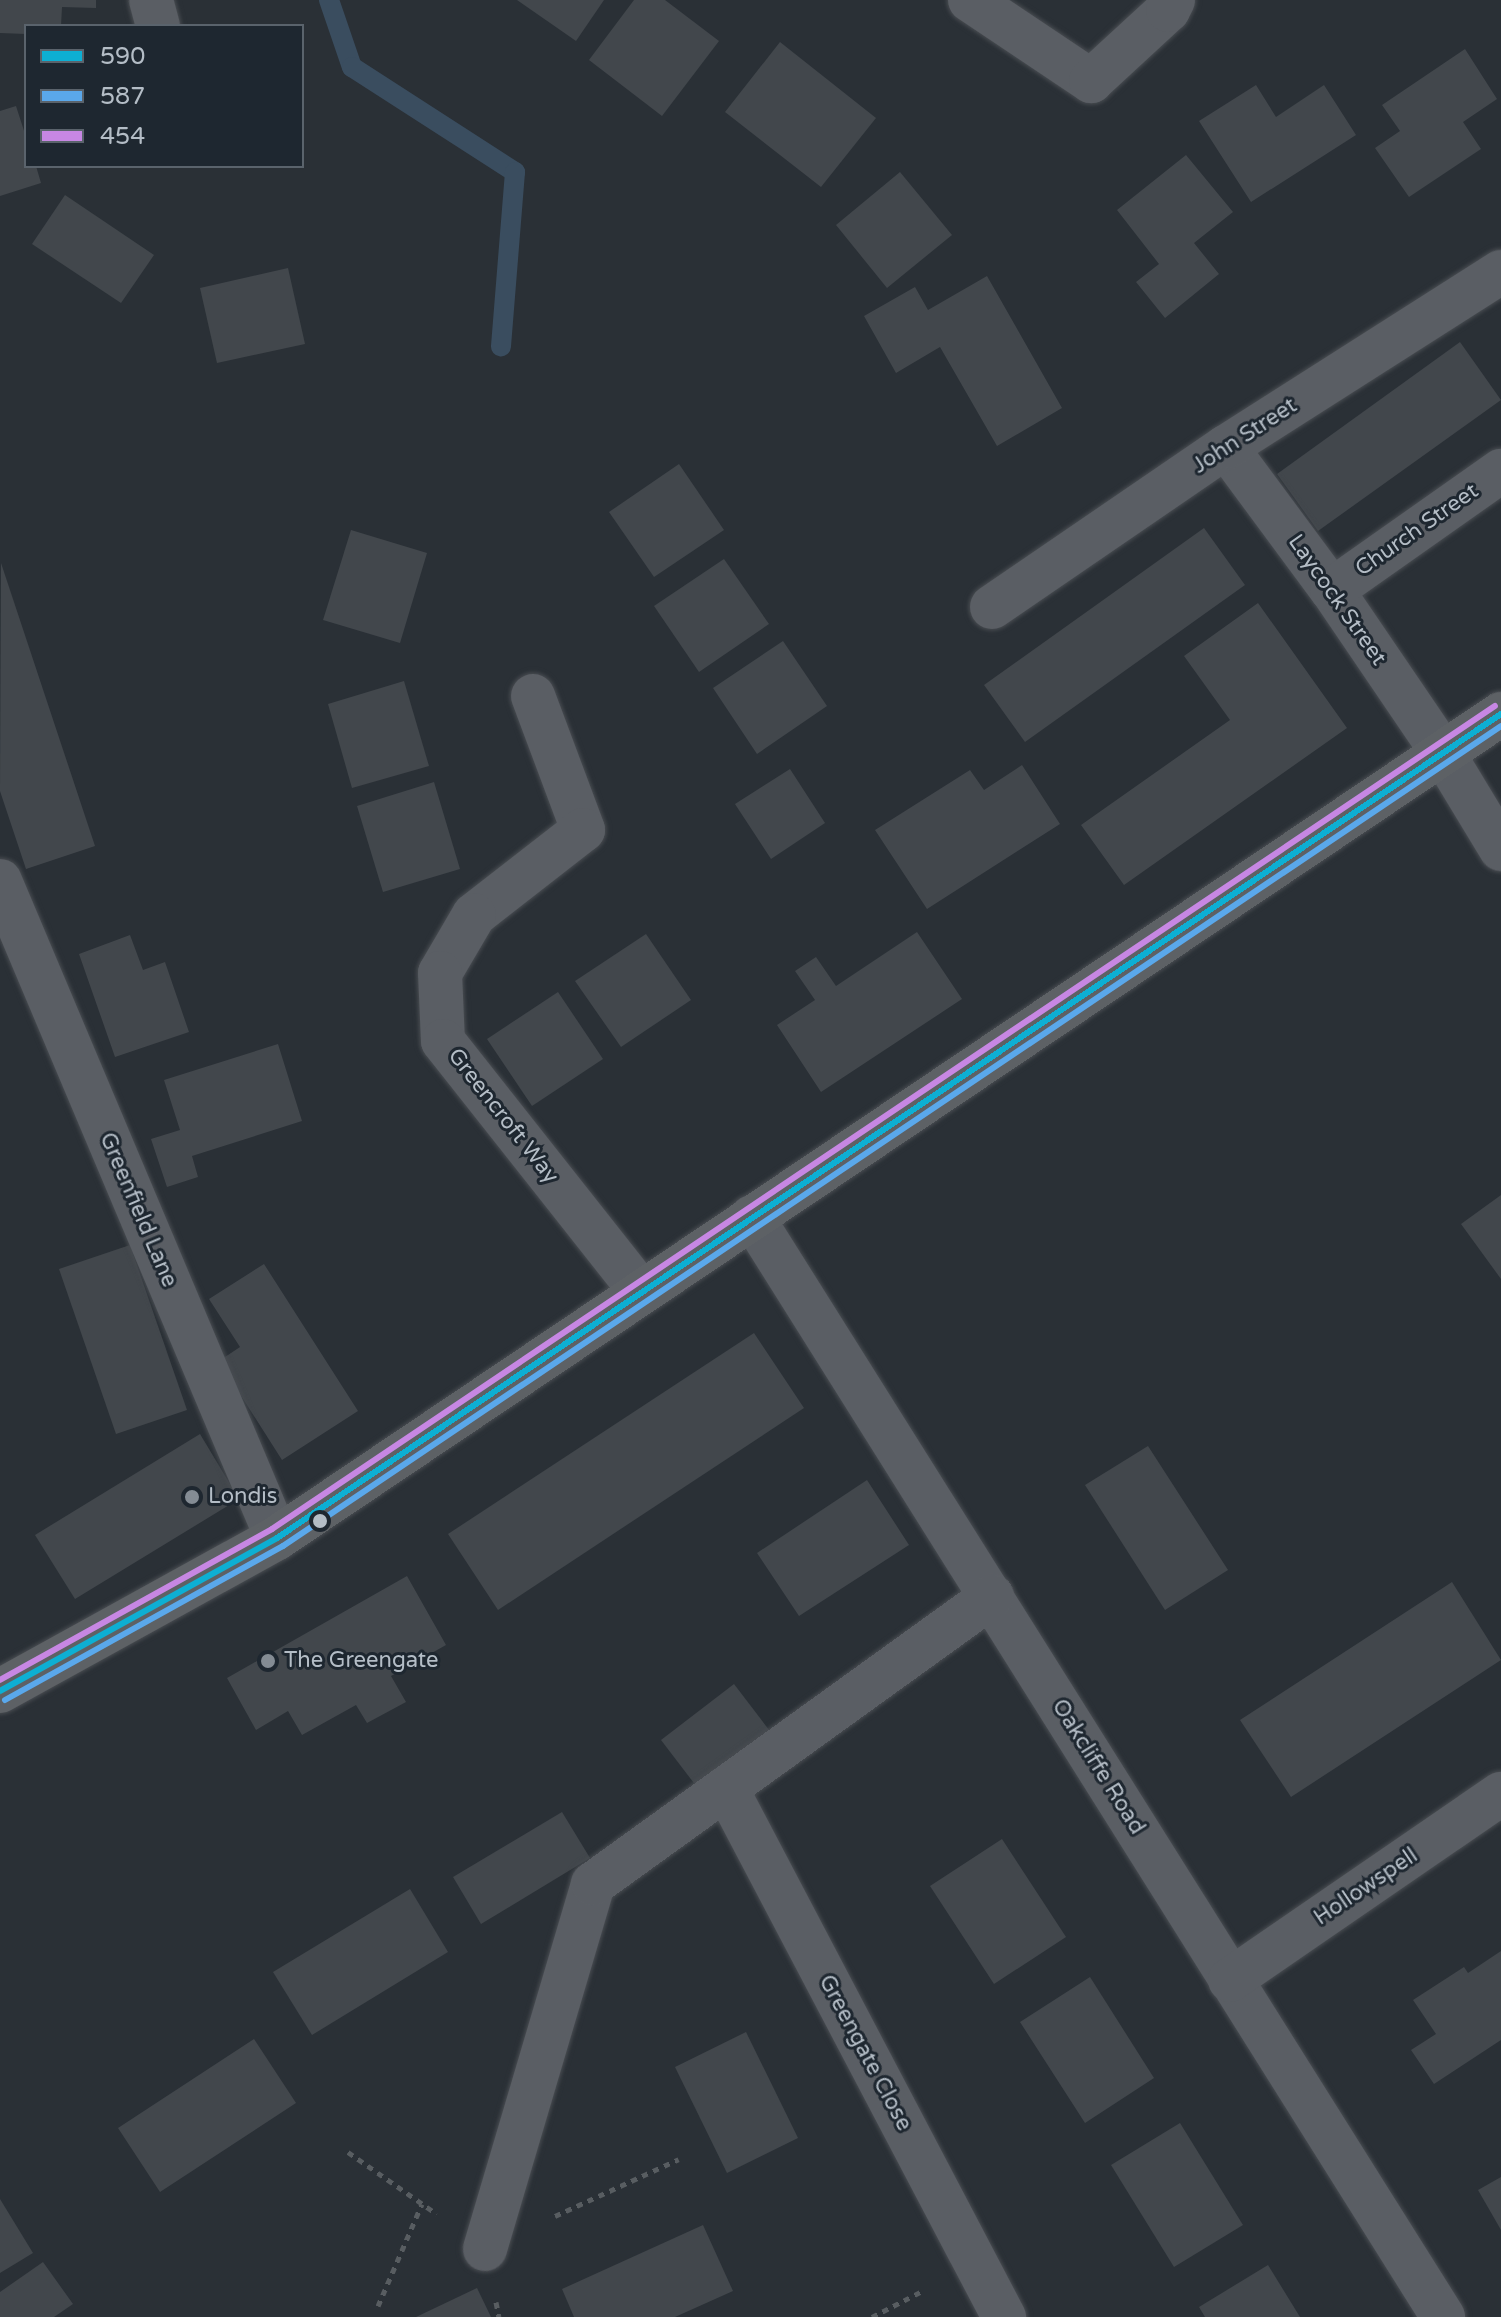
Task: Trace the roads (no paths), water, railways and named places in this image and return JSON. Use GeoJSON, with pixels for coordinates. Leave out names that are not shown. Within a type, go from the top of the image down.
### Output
{"type":"FeatureCollection","features":[{"type":"Feature","properties":{"kind":"highway"},"geometry":{"type":"LineString","coordinates":[[0,1691],[277,1538],[1501,714]]}},
{"type":"Feature","properties":{"kind":"street"},"geometry":{"type":"LineString","coordinates":[[151,0],[157,24]]}},
{"type":"Feature","properties":{"kind":"street"},"geometry":{"type":"LineString","coordinates":[[970,0],[1091,81],[1168,10],[1173,0]]}},
{"type":"Feature","properties":{"kind":"street","name":"John Street"},"geometry":{"type":"LineString","coordinates":[[992,607],[1226,447],[1501,272]]}},
{"type":"Feature","properties":{"kind":"street","name":"Laycock Street"},"geometry":{"type":"LineString","coordinates":[[1226,447],[1332,590],[1444,755],[1501,849]]}},
{"type":"Feature","properties":{"kind":"street","name":"Church Street"},"geometry":{"type":"LineString","coordinates":[[1332,590],[1501,471]]}},
{"type":"Feature","properties":{"kind":"street","name":"Greencroft Way"},"geometry":{"type":"LineString","coordinates":[[533,696],[583,830],[474,915],[440,973],[443,1041],[641,1292]]}},
{"type":"Feature","properties":{"kind":"street","name":"Greenfield Lane"},"geometry":{"type":"LineString","coordinates":[[0,881],[277,1538]]}},
{"type":"Feature","properties":{"kind":"street","name":"Oakcliffe Road"},"geometry":{"type":"LineString","coordinates":[[752,1217],[1443,2317]]}},
{"type":"Feature","properties":{"kind":"street"},"geometry":{"type":"LineString","coordinates":[[485,2249],[593,1884],[992,1596]]}},
{"type":"Feature","properties":{"kind":"street","name":"Greengate Close"},"geometry":{"type":"LineString","coordinates":[[726,1788],[1004,2317]]}},
{"type":"Feature","properties":{"kind":"street","name":"Hollowspell"},"geometry":{"type":"LineString","coordinates":[[1230,1980],[1501,1794]]}},
{"type":"Feature","properties":{"kind":"waterway"},"geometry":{"type":"LineString","coordinates":[[329,0],[352,67],[515,172],[501,346]]}},
{"type":"Feature","properties":{"kind":"place","name":"Londis"},"geometry":{"type":"Point","coordinates":[192,1497]}},
{"type":"Feature","properties":{"kind":"place","name":"The Greengate"},"geometry":{"type":"Point","coordinates":[268,1661]}}]}
